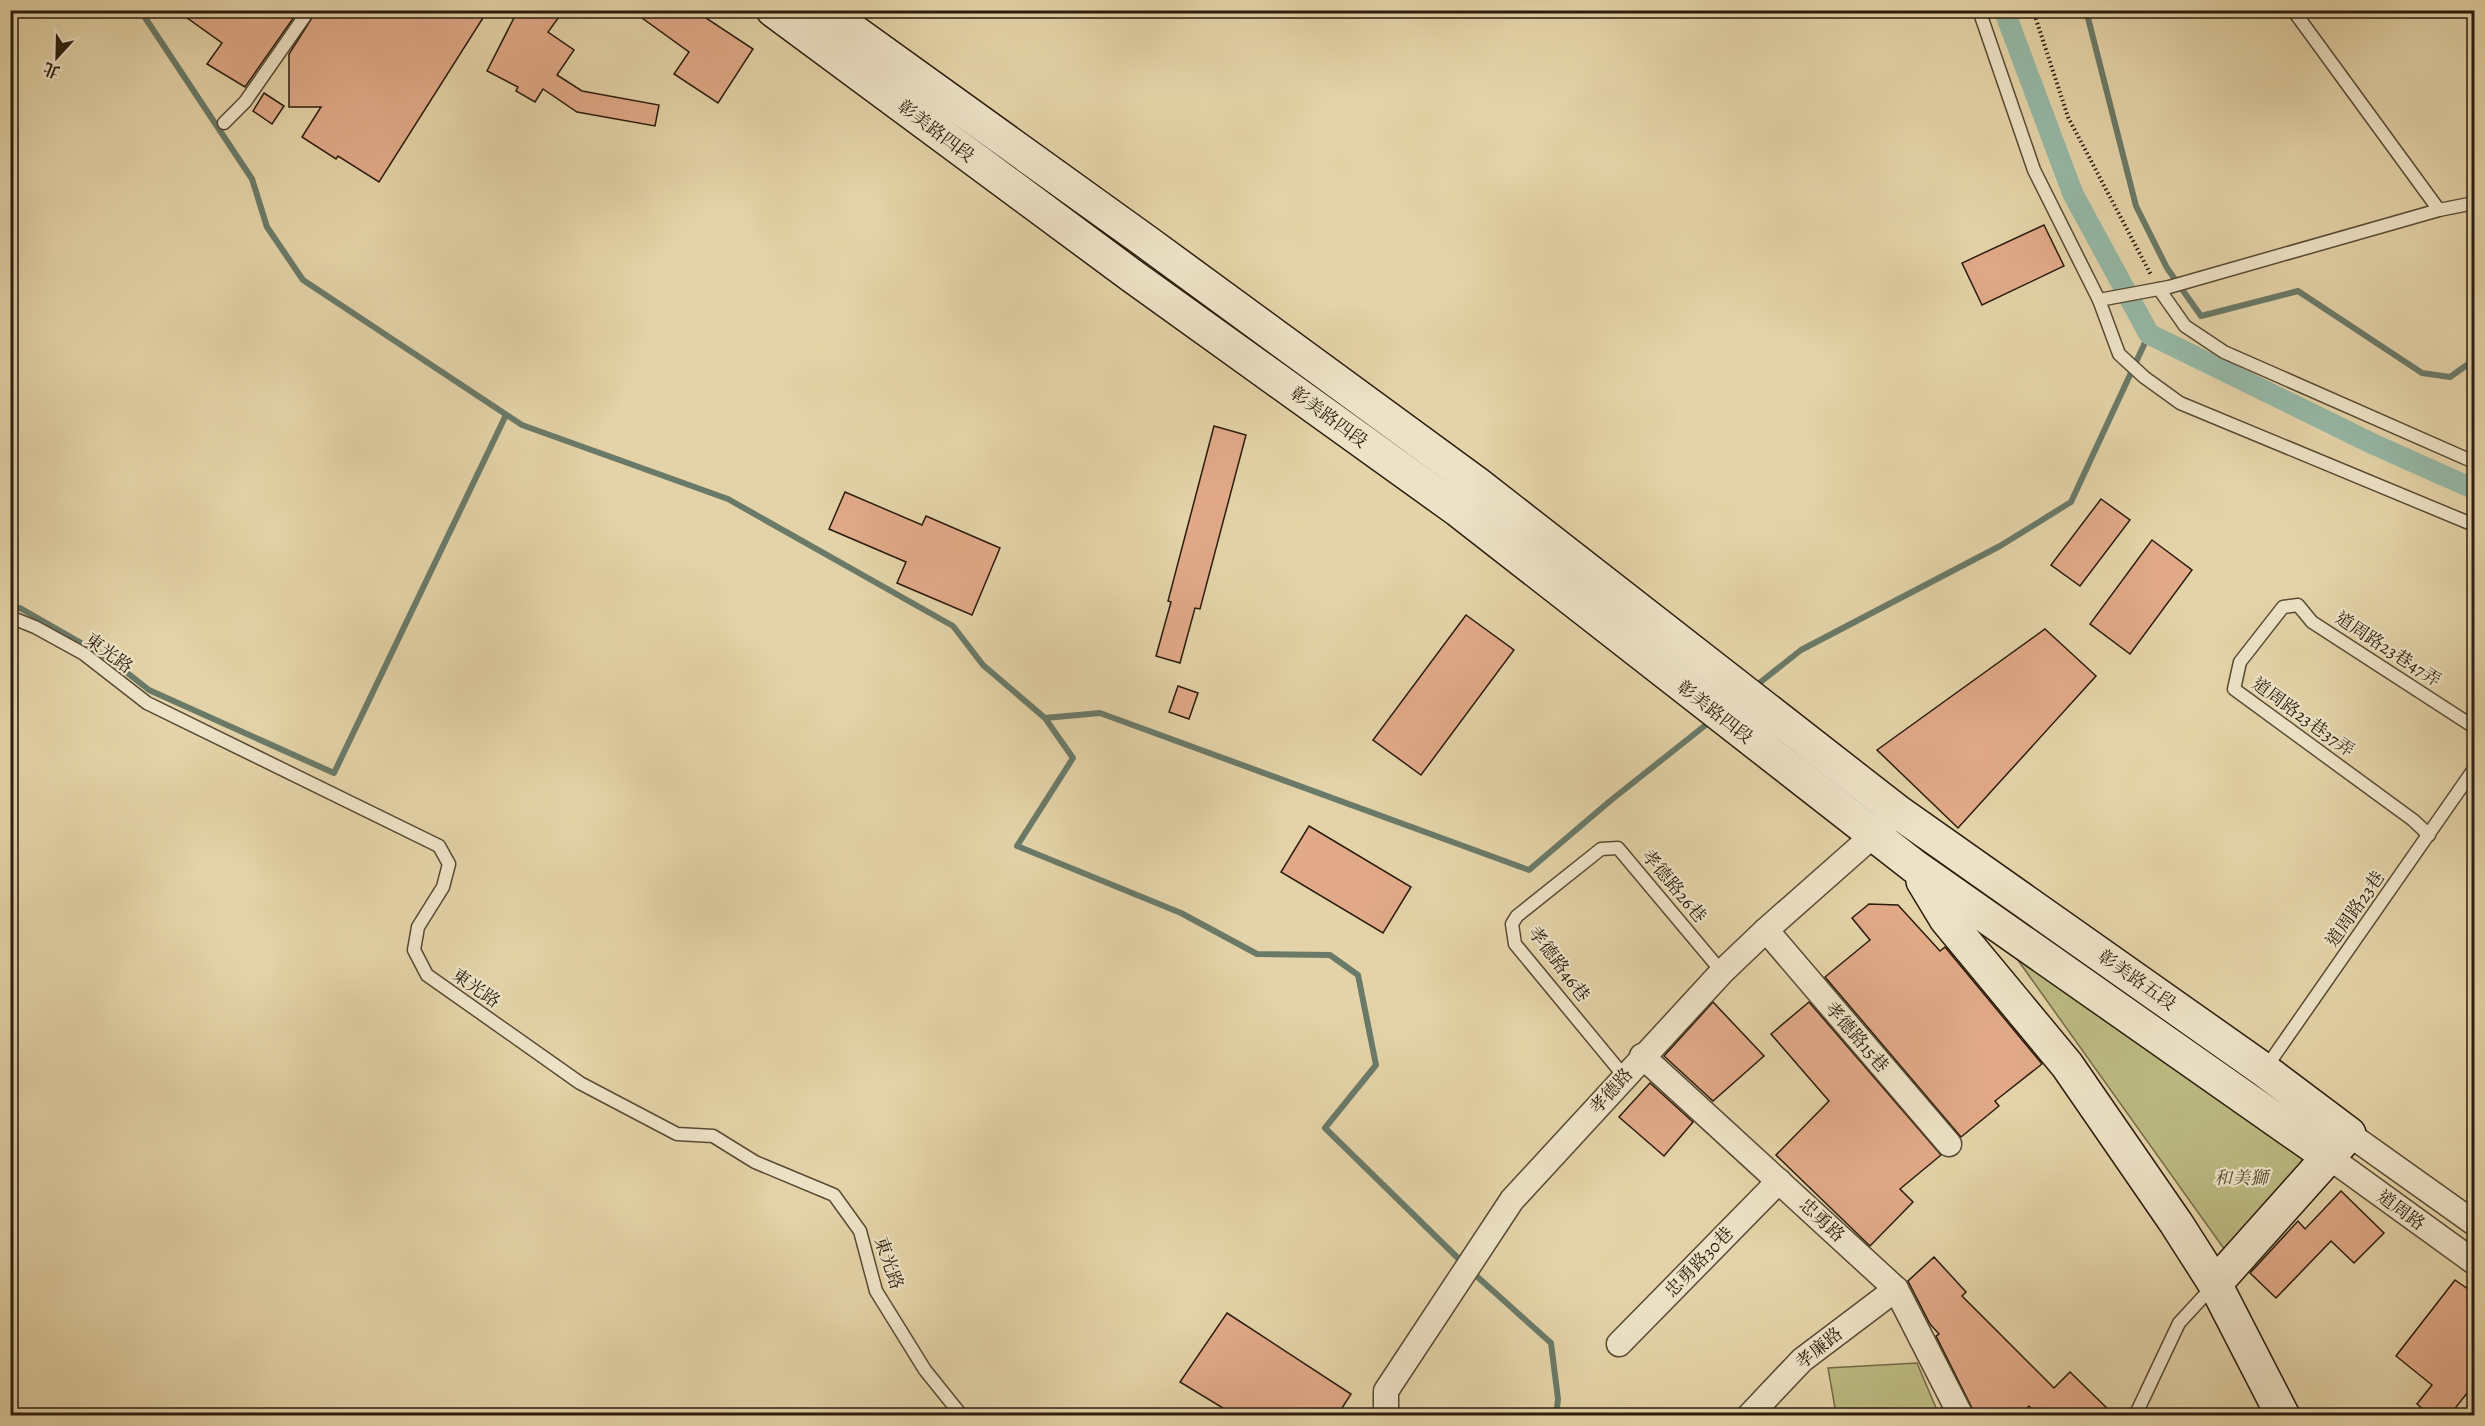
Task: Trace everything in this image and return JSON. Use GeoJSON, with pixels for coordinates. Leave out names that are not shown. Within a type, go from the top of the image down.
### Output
{"type":"FeatureCollection","features":[{"type":"Feature","properties":{"kind":"main road","name":"彰美路四段"},"geometry":{"type":"LineString","coordinates":[[824,10],[1476,483],[1898,812]]}},
{"type":"Feature","properties":{"kind":"main road","name":"彰美路四段"},"geometry":{"type":"LineString","coordinates":[[779,12],[1131,275],[1458,510],[1874,837]]}},
{"type":"Feature","properties":{"kind":"main road"},"geometry":{"type":"LineString","coordinates":[[1131,275],[1148,243]]}},
{"type":"Feature","properties":{"kind":"main road"},"geometry":{"type":"LineString","coordinates":[[1458,510],[1476,483]]}},
{"type":"Feature","properties":{"kind":"main road","name":"彰美路五段"},"geometry":{"type":"LineString","coordinates":[[1898,812],[2264,1070],[2339,1145]]}},
{"type":"Feature","properties":{"kind":"main road","name":"彰美路五段"},"geometry":{"type":"LineString","coordinates":[[1874,837],[1914,866],[2339,1145]]}},
{"type":"Feature","properties":{"kind":"main road"},"geometry":{"type":"LineString","coordinates":[[1914,866],[1947,919],[2067,1065],[2215,1284],[2283,1416]]}},
{"type":"Feature","properties":{"kind":"main road"},"geometry":{"type":"LineString","coordinates":[[2215,1284],[2339,1145]]}},
{"type":"Feature","properties":{"kind":"street","name":"孝德路"},"geometry":{"type":"LineString","coordinates":[[1386,1416],[1386,1391],[1512,1200],[1642,1056],[1722,972],[1766,930],[1874,837],[1898,812]]}},
{"type":"Feature","properties":{"kind":"street","name":"孝德路15巷"},"geometry":{"type":"LineString","coordinates":[[1766,930],[1949,1144]]}},
{"type":"Feature","properties":{"kind":"street","name":"忠勇路"},"geometry":{"type":"LineString","coordinates":[[1642,1056],[1896,1288],[1961,1416]]}},
{"type":"Feature","properties":{"kind":"street","name":"道周路"},"geometry":{"type":"LineString","coordinates":[[2339,1145],[2475,1223]]}},
{"type":"Feature","properties":{"kind":"street","name":"道周路"},"geometry":{"type":"LineString","coordinates":[[2339,1145],[2475,1262]]}},
{"type":"Feature","properties":{"kind":"street","name":"忠勇路30巷"},"geometry":{"type":"LineString","coordinates":[[1619,1344],[1779,1181]]}},
{"type":"Feature","properties":{"kind":"street","name":"孝廉路"},"geometry":{"type":"LineString","coordinates":[[1749,1416],[1802,1360],[1896,1288]]}},
{"type":"Feature","properties":{"kind":"lane"},"geometry":{"type":"LineString","coordinates":[[224,123],[244,102],[309,10]]}},
{"type":"Feature","properties":{"kind":"lane"},"geometry":{"type":"LineString","coordinates":[[1979,10],[2034,170],[2104,299],[2119,354],[2140,374],[2180,403],[2475,525]]}},
{"type":"Feature","properties":{"kind":"lane"},"geometry":{"type":"LineString","coordinates":[[2293,10],[2439,210]]}},
{"type":"Feature","properties":{"kind":"lane"},"geometry":{"type":"LineString","coordinates":[[2104,299],[2158,289],[2439,210],[2475,203]]}},
{"type":"Feature","properties":{"kind":"lane"},"geometry":{"type":"LineString","coordinates":[[2158,289],[2185,326],[2224,352],[2475,462]]}},
{"type":"Feature","properties":{"kind":"lane","name":"道周路23巷37弄"},"geometry":{"type":"LineString","coordinates":[[2312,622],[2298,605],[2283,607],[2240,662],[2234,689],[2413,820],[2429,835]]}},
{"type":"Feature","properties":{"kind":"lane","name":"東光路"},"geometry":{"type":"LineString","coordinates":[[10,617],[35,627],[84,654],[147,703],[439,846],[448,864],[442,887],[418,927],[414,950],[427,975],[580,1083],[677,1134],[713,1136],[755,1162],[834,1195],[860,1231],[876,1291],[925,1370],[962,1416]]}},
{"type":"Feature","properties":{"kind":"lane","name":"道周路23巷47弄"},"geometry":{"type":"LineString","coordinates":[[2312,622],[2475,727]]}},
{"type":"Feature","properties":{"kind":"lane","name":"道周路23巷"},"geometry":{"type":"LineString","coordinates":[[2264,1070],[2475,769]]}},
{"type":"Feature","properties":{"kind":"lane","name":"孝德路26巷"},"geometry":{"type":"LineString","coordinates":[[1591,859],[1601,849],[1617,848],[1623,852],[1722,972]]}},
{"type":"Feature","properties":{"kind":"lane","name":"孝德路46巷"},"geometry":{"type":"LineString","coordinates":[[1591,859],[1518,916],[1512,924],[1512,930],[1515,944],[1624,1076]]}},
{"type":"Feature","properties":{"kind":"lane"},"geometry":{"type":"LineString","coordinates":[[2135,1416],[2179,1323],[2215,1284]]}},
{"type":"Feature","properties":{"kind":"path"},"geometry":{"type":"LineString","coordinates":[[2033,10],[2068,117],[2158,289]]}},
{"type":"Feature","properties":{"kind":"green space","name":"和美獅"},"geometry":{"type":"Polygon","coordinates":[[[2010,949],[2331,1173],[2232,1260],[2010,949]]]}},
{"type":"Feature","properties":{"kind":"green space"},"geometry":{"type":"Polygon","coordinates":[[[1917,1363],[1939,1415],[1839,1415],[1835,1408],[1828,1368],[1917,1363]]]}},
{"type":"Feature","properties":{"kind":"building"},"geometry":{"type":"Polygon","coordinates":[[[176,10],[299,10],[245,87],[207,64],[222,43],[176,10]]]}},
{"type":"Feature","properties":{"kind":"building"},"geometry":{"type":"Polygon","coordinates":[[[317,10],[488,10],[379,182],[338,156],[336,159],[302,137],[321,107],[289,107],[289,54],[317,10]]]}},
{"type":"Feature","properties":{"kind":"building"},"geometry":{"type":"Polygon","coordinates":[[[518,10],[564,10],[548,32],[574,50],[557,75],[582,91],[659,105],[655,126],[577,112],[543,89],[535,102],[516,91],[518,87],[487,71],[518,10]]]}},
{"type":"Feature","properties":{"kind":"building"},"geometry":{"type":"Polygon","coordinates":[[[631,10],[694,10],[753,49],[718,103],[674,74],[689,52],[631,10]]]}},
{"type":"Feature","properties":{"kind":"building"},"geometry":{"type":"Polygon","coordinates":[[[264,93],[284,106],[272,124],[253,111],[264,93]]]}},
{"type":"Feature","properties":{"kind":"building"},"geometry":{"type":"Polygon","coordinates":[[[2044,225],[2064,266],[1982,305],[1962,263],[2044,225]]]}},
{"type":"Feature","properties":{"kind":"building"},"geometry":{"type":"Polygon","coordinates":[[[1214,426],[1246,435],[1200,609],[1195,608],[1180,663],[1156,656],[1171,602],[1168,601],[1214,426]]]}},
{"type":"Feature","properties":{"kind":"building"},"geometry":{"type":"Polygon","coordinates":[[[845,492],[922,525],[926,516],[1000,548],[972,615],[897,583],[906,562],[829,529],[845,492]]]}},
{"type":"Feature","properties":{"kind":"building"},"geometry":{"type":"Polygon","coordinates":[[[2101,499],[2130,520],[2080,586],[2051,565],[2101,499]]]}},
{"type":"Feature","properties":{"kind":"building"},"geometry":{"type":"Polygon","coordinates":[[[2152,540],[2192,570],[2130,654],[2090,624],[2152,540]]]}},
{"type":"Feature","properties":{"kind":"building"},"geometry":{"type":"Polygon","coordinates":[[[1466,615],[1514,650],[1421,775],[1373,740],[1466,615]]]}},
{"type":"Feature","properties":{"kind":"building"},"geometry":{"type":"Polygon","coordinates":[[[2045,629],[2096,676],[1958,828],[1877,750],[2045,629]]]}},
{"type":"Feature","properties":{"kind":"building"},"geometry":{"type":"Polygon","coordinates":[[[1178,686],[1198,693],[1189,719],[1169,712],[1178,686]]]}},
{"type":"Feature","properties":{"kind":"building"},"geometry":{"type":"Polygon","coordinates":[[[1309,826],[1411,887],[1383,933],[1281,872],[1309,826]]]}},
{"type":"Feature","properties":{"kind":"building"},"geometry":{"type":"Polygon","coordinates":[[[1869,904],[1898,905],[1940,951],[1945,947],[2042,1064],[1995,1101],[1999,1106],[1961,1137],[1825,977],[1870,940],[1852,918],[1869,904]]]}},
{"type":"Feature","properties":{"kind":"building"},"geometry":{"type":"Polygon","coordinates":[[[1713,1002],[1764,1056],[1713,1101],[1664,1056],[1713,1002]]]}},
{"type":"Feature","properties":{"kind":"building"},"geometry":{"type":"Polygon","coordinates":[[[1809,1002],[1941,1155],[1900,1189],[1913,1202],[1870,1246],[1776,1155],[1829,1101],[1771,1034],[1809,1002]]]}},
{"type":"Feature","properties":{"kind":"building"},"geometry":{"type":"Polygon","coordinates":[[[1650,1083],[1693,1122],[1664,1156],[1619,1117],[1650,1083]]]}},
{"type":"Feature","properties":{"kind":"building"},"geometry":{"type":"Polygon","coordinates":[[[2341,1191],[2384,1233],[2354,1263],[2331,1241],[2276,1298],[2250,1273],[2298,1221],[2305,1229],[2341,1191]]]}},
{"type":"Feature","properties":{"kind":"building"},"geometry":{"type":"Polygon","coordinates":[[[1934,1257],[1966,1292],[1962,1296],[2054,1388],[2070,1372],[2115,1416],[2039,1416],[2029,1406],[2020,1416],[1976,1416],[1936,1336],[1939,1334],[1930,1324],[1908,1281],[1934,1257]]]}},
{"type":"Feature","properties":{"kind":"building"},"geometry":{"type":"Polygon","coordinates":[[[2455,1280],[2475,1294],[2475,1383],[2449,1416],[2431,1416],[2417,1404],[2432,1385],[2396,1356],[2455,1280]]]}},
{"type":"Feature","properties":{"kind":"building"},"geometry":{"type":"Polygon","coordinates":[[[1227,1313],[1351,1394],[1337,1416],[1236,1416],[1180,1382],[1227,1313]]]}},
{"type":"Feature","properties":{"kind":"waterway"},"geometry":{"type":"LineString","coordinates":[[140,10],[252,179],[267,227],[303,280],[522,425],[728,499],[953,626],[983,665],[1045,718],[1100,713],[1529,870],[1610,801],[1712,720]]}},
{"type":"Feature","properties":{"kind":"waterway"},"geometry":{"type":"LineString","coordinates":[[2004,10],[2073,194],[2149,334],[2373,444],[2474,489]]}},
{"type":"Feature","properties":{"kind":"waterway"},"geometry":{"type":"LineString","coordinates":[[2086,10],[2136,206],[2167,268],[2201,316],[2298,291],[2422,373],[2450,377],[2474,360]]}},
{"type":"Feature","properties":{"kind":"waterway"},"geometry":{"type":"LineString","coordinates":[[1753,688],[1801,650],[2000,546],[2071,502],[2149,334]]}},
{"type":"Feature","properties":{"kind":"waterway"},"geometry":{"type":"LineString","coordinates":[[10,607],[20,608],[111,660],[149,690],[334,773],[506,415]]}},
{"type":"Feature","properties":{"kind":"waterway"},"geometry":{"type":"LineString","coordinates":[[1045,718],[1073,758],[1017,846],[1181,913],[1257,954],[1330,955],[1358,975],[1376,1065],[1325,1128],[1465,1265]]}},
{"type":"Feature","properties":{"kind":"waterway"},"geometry":{"type":"LineString","coordinates":[[1472,1272],[1551,1343],[1558,1399],[1556,1416]]}}]}
